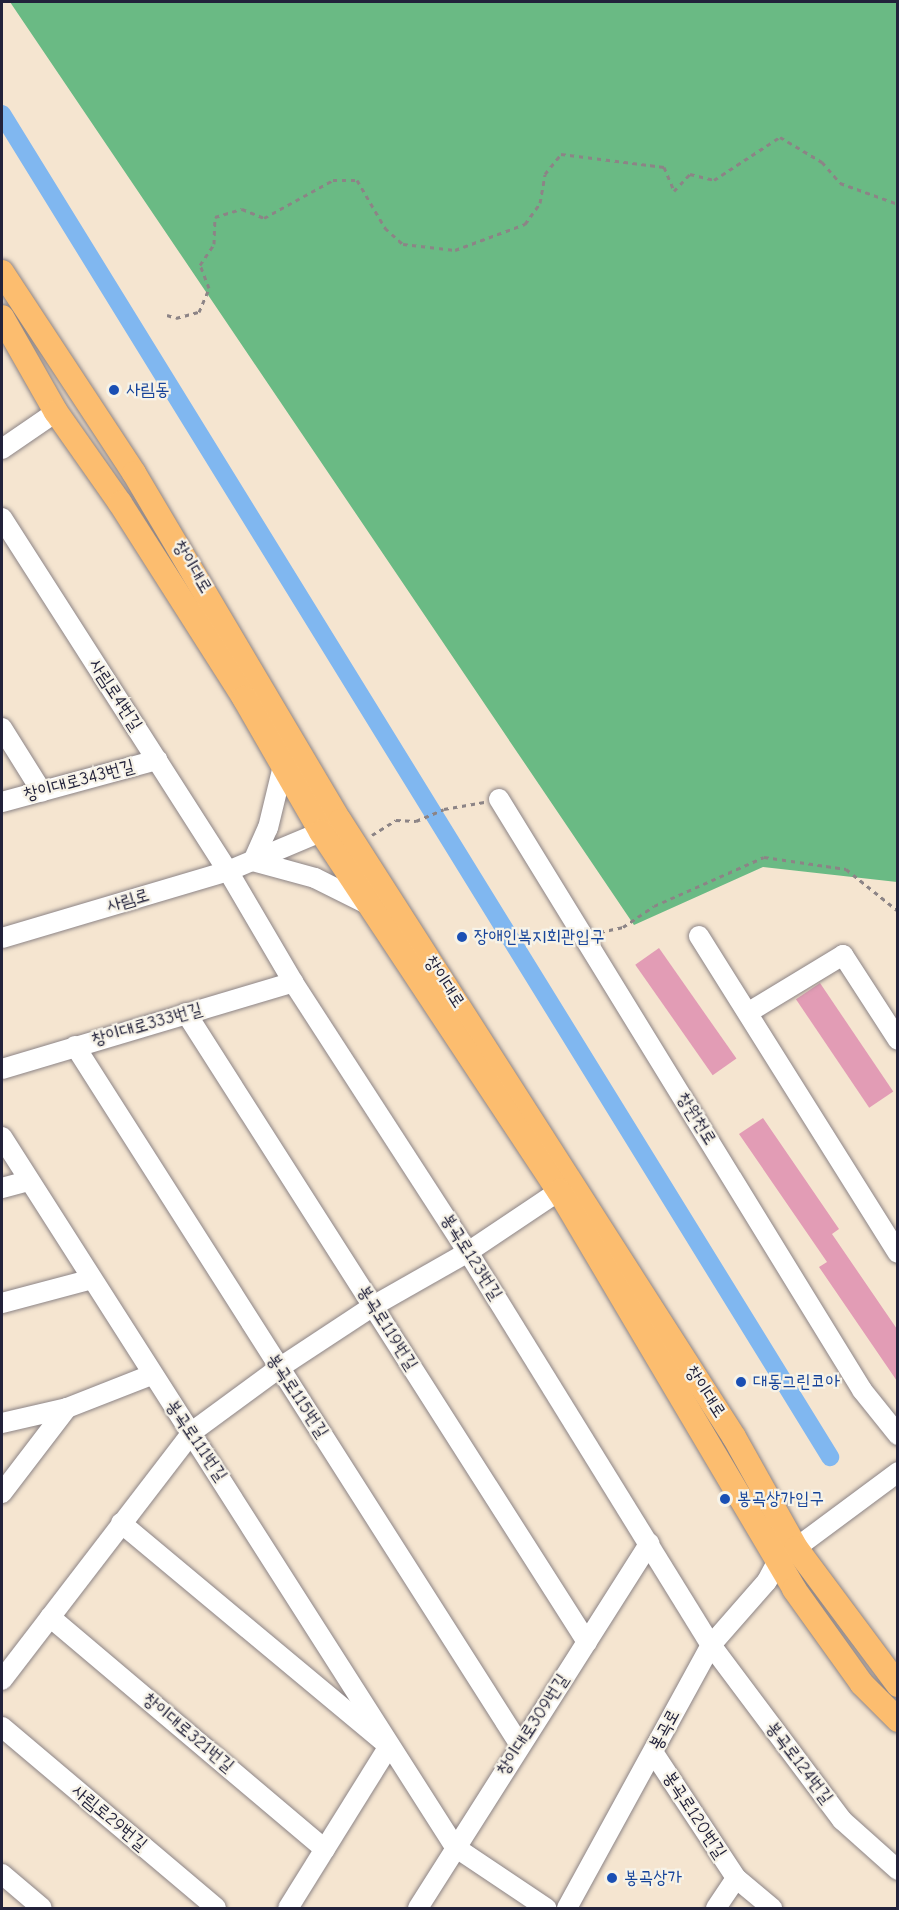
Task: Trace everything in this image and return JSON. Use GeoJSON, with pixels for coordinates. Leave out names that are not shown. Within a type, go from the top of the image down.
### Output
{"type":"FeatureCollection","features":[{"type":"Feature","properties":{"kind":"main road","name":"창이대로"},"geometry":{"type":"LineString","coordinates":[[2,272],[134,473],[331,827],[369,905],[558,1191],[763,1531],[777,1562],[862,1684],[897,1720]]}},
{"type":"Feature","properties":{"kind":"main road","name":"창이대로"},"geometry":{"type":"LineString","coordinates":[[2,317],[56,412],[120,503],[283,766],[331,827],[734,1437],[796,1548],[897,1685]]}},
{"type":"Feature","properties":{"kind":"street"},"geometry":{"type":"LineString","coordinates":[[2,449],[56,412]]}},
{"type":"Feature","properties":{"kind":"street","name":"사림로4번길"},"geometry":{"type":"LineString","coordinates":[[2,518],[228,871]]}},
{"type":"Feature","properties":{"kind":"street"},"geometry":{"type":"LineString","coordinates":[[2,728],[42,792]]}},
{"type":"Feature","properties":{"kind":"street","name":"창이대로343번길"},"geometry":{"type":"LineString","coordinates":[[2,802],[157,760]]}},
{"type":"Feature","properties":{"kind":"street"},"geometry":{"type":"LineString","coordinates":[[283,766],[267,828],[253,861],[315,878],[369,905]]}},
{"type":"Feature","properties":{"kind":"street","name":"창원천로"},"geometry":{"type":"LineString","coordinates":[[499,799],[862,1390],[897,1435]]}},
{"type":"Feature","properties":{"kind":"street","name":"사림로"},"geometry":{"type":"LineString","coordinates":[[2,938],[228,871],[331,827]]}},
{"type":"Feature","properties":{"kind":"street","name":"봉곡로123번길"},"geometry":{"type":"LineString","coordinates":[[228,871],[293,982],[468,1252],[650,1543],[711,1646]]}},
{"type":"Feature","properties":{"kind":"street"},"geometry":{"type":"LineString","coordinates":[[699,936],[749,1012],[897,1253]]}},
{"type":"Feature","properties":{"kind":"street"},"geometry":{"type":"LineString","coordinates":[[749,1012],[843,955],[897,1040]]}},
{"type":"Feature","properties":{"kind":"street","name":"창이대로333번길"},"geometry":{"type":"LineString","coordinates":[[2,1069],[293,982]]}},
{"type":"Feature","properties":{"kind":"street","name":"봉곡로119번길"},"geometry":{"type":"LineString","coordinates":[[186,1013],[587,1642]]}},
{"type":"Feature","properties":{"kind":"street","name":"봉곡로115번길"},"geometry":{"type":"LineString","coordinates":[[75,1046],[520,1745]]}},
{"type":"Feature","properties":{"kind":"street","name":"봉곡로111번길"},"geometry":{"type":"LineString","coordinates":[[2,1137],[151,1375],[192,1432],[455,1847],[546,1908]]}},
{"type":"Feature","properties":{"kind":"street"},"geometry":{"type":"LineString","coordinates":[[2,1188],[28,1181]]}},
{"type":"Feature","properties":{"kind":"street"},"geometry":{"type":"LineString","coordinates":[[2,1680],[192,1432],[279,1368],[373,1306],[468,1252],[558,1191]]}},
{"type":"Feature","properties":{"kind":"street"},"geometry":{"type":"LineString","coordinates":[[2,1304],[92,1279]]}},
{"type":"Feature","properties":{"kind":"street"},"geometry":{"type":"LineString","coordinates":[[2,1423],[67,1408],[151,1375]]}},
{"type":"Feature","properties":{"kind":"street"},"geometry":{"type":"LineString","coordinates":[[2,1493],[67,1408]]}},
{"type":"Feature","properties":{"kind":"street"},"geometry":{"type":"LineString","coordinates":[[777,1562],[897,1472]]}},
{"type":"Feature","properties":{"kind":"street"},"geometry":{"type":"LineString","coordinates":[[121,1523],[389,1746],[288,1908]]}},
{"type":"Feature","properties":{"kind":"street","name":"창이대로309번길"},"geometry":{"type":"LineString","coordinates":[[418,1908],[650,1543]]}},
{"type":"Feature","properties":{"kind":"street","name":"봉곡로"},"geometry":{"type":"LineString","coordinates":[[567,1908],[711,1646],[767,1581],[777,1562]]}},
{"type":"Feature","properties":{"kind":"street","name":"창이대로321번길"},"geometry":{"type":"LineString","coordinates":[[50,1617],[326,1849]]}},
{"type":"Feature","properties":{"kind":"street","name":"봉곡로124번길"},"geometry":{"type":"LineString","coordinates":[[711,1646],[842,1820],[897,1869]]}},
{"type":"Feature","properties":{"kind":"street","name":"사림로29번길"},"geometry":{"type":"LineString","coordinates":[[2,1727],[216,1908]]}},
{"type":"Feature","properties":{"kind":"street","name":"봉곡로120번길"},"geometry":{"type":"LineString","coordinates":[[653,1752],[736,1878],[772,1908]]}},
{"type":"Feature","properties":{"kind":"street"},"geometry":{"type":"LineString","coordinates":[[2,1874],[42,1908]]}},
{"type":"Feature","properties":{"kind":"street","name":"봉곡로120번길"},"geometry":{"type":"LineString","coordinates":[[716,1908],[736,1878]]}},
{"type":"Feature","properties":{"kind":"path"},"geometry":{"type":"LineString","coordinates":[[166,315],[176,318],[199,312],[209,288],[200,266],[214,244],[215,217],[242,209],[264,218],[333,180],[357,180],[385,228],[403,244],[455,250],[525,224],[540,203],[545,174],[561,154],[664,167],[674,191],[690,174],[714,180],[780,137],[822,162],[840,183],[897,204]]}},
{"type":"Feature","properties":{"kind":"path"},"geometry":{"type":"LineString","coordinates":[[396,820],[416,820],[444,809],[475,804]]}},
{"type":"Feature","properties":{"kind":"path"},"geometry":{"type":"LineString","coordinates":[[578,926],[606,933],[623,927],[654,906],[764,857],[846,869],[897,911]]}},
{"type":"Feature","properties":{"kind":"green space"},"geometry":{"type":"Polygon","coordinates":[[[10,2],[897,2],[897,882],[763,867],[634,925],[10,2]]]}},
{"type":"Feature","properties":{"kind":"building"},"geometry":{"type":"Polygon","coordinates":[[[659,948],[736,1059],[713,1075],[635,965],[659,948]]]}},
{"type":"Feature","properties":{"kind":"building"},"geometry":{"type":"Polygon","coordinates":[[[820,983],[893,1092],[869,1108],[796,999],[820,983]]]}},
{"type":"Feature","properties":{"kind":"building"},"geometry":{"type":"Polygon","coordinates":[[[763,1118],[839,1229],[832,1234],[897,1329],[897,1381],[819,1267],[827,1262],[739,1134],[763,1118]]]}},
{"type":"Feature","properties":{"kind":"waterway"},"geometry":{"type":"LineString","coordinates":[[2,114],[830,1457]]}},
{"type":"Feature","properties":{"kind":"place","name":"사림동"},"geometry":{"type":"Point","coordinates":[114,390]}},
{"type":"Feature","properties":{"kind":"place","name":"장애인복지회관입구"},"geometry":{"type":"Point","coordinates":[462,937]}},
{"type":"Feature","properties":{"kind":"place","name":"대동그린코아"},"geometry":{"type":"Point","coordinates":[741,1382]}},
{"type":"Feature","properties":{"kind":"place","name":"봉곡상가입구"},"geometry":{"type":"Point","coordinates":[725,1499]}},
{"type":"Feature","properties":{"kind":"place","name":"봉곡상가"},"geometry":{"type":"Point","coordinates":[612,1878]}}]}
